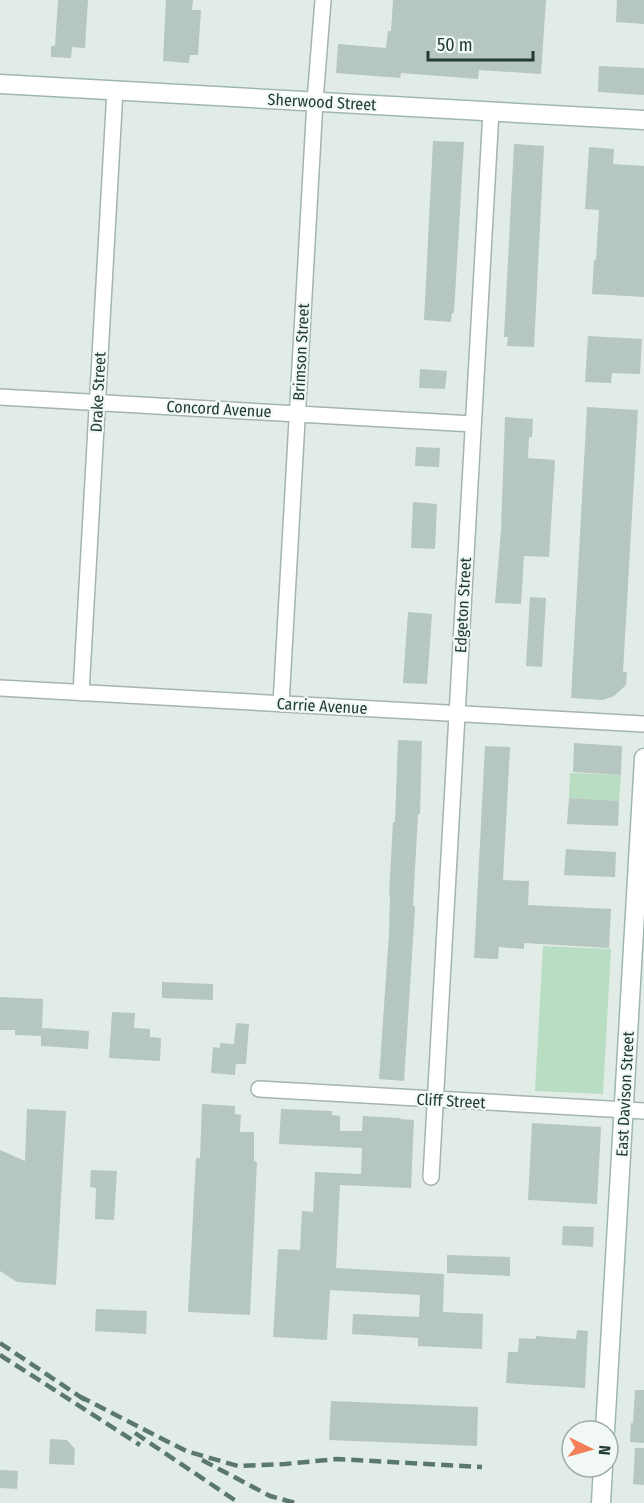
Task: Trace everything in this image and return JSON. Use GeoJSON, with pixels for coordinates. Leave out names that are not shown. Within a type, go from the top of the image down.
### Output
{"type":"FeatureCollection","features":[{"type":"Feature","properties":{"kind":"main road","name":"Sherwood Street"},"geometry":{"type":"LineString","coordinates":[[0,84],[644,120]]}},
{"type":"Feature","properties":{"kind":"main road","name":"East Davison Street"},"geometry":{"type":"LineString","coordinates":[[606,1419],[644,758]]}},
{"type":"Feature","properties":{"kind":"main road"},"geometry":{"type":"LineString","coordinates":[[601,1503],[602,1479]]}},
{"type":"Feature","properties":{"kind":"street","name":"Brimson Street"},"geometry":{"type":"LineString","coordinates":[[281,704],[315,101],[323,0]]}},
{"type":"Feature","properties":{"kind":"street","name":"Drake Street"},"geometry":{"type":"LineString","coordinates":[[81,693],[115,90]]}},
{"type":"Feature","properties":{"kind":"street","name":"Edgeton Street"},"geometry":{"type":"LineString","coordinates":[[431,1177],[491,111]]}},
{"type":"Feature","properties":{"kind":"street","name":"Concord Avenue"},"geometry":{"type":"LineString","coordinates":[[0,397],[473,424]]}},
{"type":"Feature","properties":{"kind":"street","name":"Carrie Avenue"},"geometry":{"type":"LineString","coordinates":[[0,688],[644,724]]}},
{"type":"Feature","properties":{"kind":"street","name":"Cliff Street"},"geometry":{"type":"LineString","coordinates":[[259,1089],[644,1111]]}},
{"type":"Feature","properties":{"kind":"green space"},"geometry":{"type":"Polygon","coordinates":[[[570,773],[621,775],[619,801],[569,798],[570,773]]]}},
{"type":"Feature","properties":{"kind":"green space"},"geometry":{"type":"Polygon","coordinates":[[[543,946],[611,949],[603,1094],[535,1091],[543,946]]]}},
{"type":"Feature","properties":{"kind":"building"},"geometry":{"type":"Polygon","coordinates":[[[58,0],[88,0],[85,48],[72,47],[71,58],[51,57],[51,46],[55,46],[58,0]]]}},
{"type":"Feature","properties":{"kind":"building"},"geometry":{"type":"Polygon","coordinates":[[[166,0],[193,0],[192,10],[201,10],[198,55],[190,55],[189,63],[163,61],[166,0]]]}},
{"type":"Feature","properties":{"kind":"building"},"geometry":{"type":"Polygon","coordinates":[[[393,0],[546,0],[541,74],[479,70],[478,79],[401,73],[400,78],[336,73],[338,44],[386,48],[388,31],[391,31],[393,0]]]}},
{"type":"Feature","properties":{"kind":"building"},"geometry":{"type":"Polygon","coordinates":[[[617,0],[644,0],[644,24],[616,22],[617,0]]]}},
{"type":"Feature","properties":{"kind":"building"},"geometry":{"type":"Polygon","coordinates":[[[599,66],[644,68],[644,95],[598,92],[599,66]]]}},
{"type":"Feature","properties":{"kind":"building"},"geometry":{"type":"Polygon","coordinates":[[[433,141],[464,142],[454,313],[452,313],[451,322],[424,320],[433,141]]]}},
{"type":"Feature","properties":{"kind":"building"},"geometry":{"type":"Polygon","coordinates":[[[514,144],[544,146],[534,347],[507,346],[508,337],[504,337],[514,144]]]}},
{"type":"Feature","properties":{"kind":"building"},"geometry":{"type":"Polygon","coordinates":[[[589,147],[614,149],[613,164],[644,166],[644,297],[592,294],[599,210],[585,209],[589,147]]]}},
{"type":"Feature","properties":{"kind":"building"},"geometry":{"type":"Polygon","coordinates":[[[588,336],[642,339],[640,374],[612,373],[611,383],[585,382],[588,336]]]}},
{"type":"Feature","properties":{"kind":"building"},"geometry":{"type":"Polygon","coordinates":[[[420,369],[447,371],[445,389],[419,388],[420,369]]]}},
{"type":"Feature","properties":{"kind":"building"},"geometry":{"type":"Polygon","coordinates":[[[587,407],[638,410],[623,672],[627,672],[626,685],[614,696],[603,700],[571,698],[587,407]]]}},
{"type":"Feature","properties":{"kind":"building"},"geometry":{"type":"Polygon","coordinates":[[[505,417],[533,419],[528,458],[555,460],[549,557],[524,556],[521,604],[495,603],[501,530],[505,417]]]}},
{"type":"Feature","properties":{"kind":"building"},"geometry":{"type":"Polygon","coordinates":[[[416,447],[440,448],[439,467],[415,466],[416,447]]]}},
{"type":"Feature","properties":{"kind":"building"},"geometry":{"type":"Polygon","coordinates":[[[413,502],[437,504],[435,549],[411,548],[413,502]]]}},
{"type":"Feature","properties":{"kind":"building"},"geometry":{"type":"Polygon","coordinates":[[[530,597],[546,598],[542,667],[526,666],[530,597]]]}},
{"type":"Feature","properties":{"kind":"building"},"geometry":{"type":"Polygon","coordinates":[[[408,612],[432,614],[427,684],[403,683],[408,612]]]}},
{"type":"Feature","properties":{"kind":"building"},"geometry":{"type":"Polygon","coordinates":[[[398,740],[422,741],[420,814],[418,814],[413,906],[415,906],[404,1081],[379,1079],[389,933],[398,740]]]}},
{"type":"Feature","properties":{"kind":"building"},"geometry":{"type":"Polygon","coordinates":[[[574,743],[622,746],[621,775],[573,772],[574,743]]]}},
{"type":"Feature","properties":{"kind":"building"},"geometry":{"type":"Polygon","coordinates":[[[485,746],[510,747],[503,880],[529,881],[528,905],[611,909],[609,948],[524,943],[524,949],[499,947],[498,959],[474,958],[485,746]]]}},
{"type":"Feature","properties":{"kind":"building"},"geometry":{"type":"Polygon","coordinates":[[[569,798],[619,801],[618,826],[567,824],[569,798]]]}},
{"type":"Feature","properties":{"kind":"building"},"geometry":{"type":"Polygon","coordinates":[[[566,849],[616,852],[615,877],[564,875],[566,849]]]}},
{"type":"Feature","properties":{"kind":"building"},"geometry":{"type":"Polygon","coordinates":[[[162,982],[213,984],[213,1000],[162,998],[162,982]]]}},
{"type":"Feature","properties":{"kind":"building"},"geometry":{"type":"Polygon","coordinates":[[[0,997],[43,999],[42,1028],[89,1031],[88,1049],[41,1046],[41,1036],[15,1035],[15,1030],[0,1030],[0,997]]]}},
{"type":"Feature","properties":{"kind":"building"},"geometry":{"type":"Polygon","coordinates":[[[112,1012],[135,1013],[134,1028],[150,1029],[150,1037],[161,1038],[160,1061],[109,1058],[112,1012]]]}},
{"type":"Feature","properties":{"kind":"building"},"geometry":{"type":"Polygon","coordinates":[[[236,1023],[249,1024],[246,1064],[236,1064],[235,1075],[211,1073],[213,1047],[220,1048],[220,1043],[234,1044],[236,1023]]]}},
{"type":"Feature","properties":{"kind":"building"},"geometry":{"type":"Polygon","coordinates":[[[202,1104],[235,1106],[235,1114],[241,1115],[240,1132],[254,1132],[254,1161],[257,1162],[250,1315],[188,1312],[196,1158],[200,1158],[202,1104]]]}},
{"type":"Feature","properties":{"kind":"building"},"geometry":{"type":"Polygon","coordinates":[[[27,1109],[66,1111],[56,1285],[17,1282],[0,1271],[0,1150],[25,1161],[27,1109]]]}},
{"type":"Feature","properties":{"kind":"building"},"geometry":{"type":"Polygon","coordinates":[[[281,1109],[332,1111],[332,1115],[340,1116],[340,1131],[362,1131],[363,1116],[414,1120],[411,1188],[340,1185],[336,1268],[444,1274],[443,1312],[483,1314],[482,1349],[418,1346],[418,1338],[352,1334],[353,1314],[419,1317],[420,1295],[330,1290],[327,1340],[273,1337],[278,1249],[300,1250],[302,1211],[313,1212],[315,1172],[361,1174],[362,1148],[279,1144],[281,1109]]]}},
{"type":"Feature","properties":{"kind":"building"},"geometry":{"type":"Polygon","coordinates":[[[532,1123],[601,1127],[597,1204],[528,1200],[532,1123]]]}},
{"type":"Feature","properties":{"kind":"building"},"geometry":{"type":"Polygon","coordinates":[[[91,1170],[117,1171],[114,1220],[95,1219],[96,1188],[90,1187],[91,1170]]]}},
{"type":"Feature","properties":{"kind":"building"},"geometry":{"type":"Polygon","coordinates":[[[563,1226],[594,1227],[593,1247],[562,1245],[563,1226]]]}},
{"type":"Feature","properties":{"kind":"building"},"geometry":{"type":"Polygon","coordinates":[[[447,1255],[510,1257],[510,1276],[447,1273],[447,1255]]]}},
{"type":"Feature","properties":{"kind":"building"},"geometry":{"type":"Polygon","coordinates":[[[96,1309],[147,1311],[146,1334],[95,1331],[96,1309]]]}},
{"type":"Feature","properties":{"kind":"building"},"geometry":{"type":"Polygon","coordinates":[[[577,1330],[588,1331],[585,1388],[506,1383],[508,1352],[518,1352],[519,1338],[536,1339],[536,1336],[576,1339],[577,1330]]]}},
{"type":"Feature","properties":{"kind":"building"},"geometry":{"type":"Polygon","coordinates":[[[635,1390],[644,1390],[644,1443],[630,1442],[635,1390]]]}},
{"type":"Feature","properties":{"kind":"building"},"geometry":{"type":"Polygon","coordinates":[[[331,1401],[478,1407],[477,1446],[329,1440],[331,1401]]]}},
{"type":"Feature","properties":{"kind":"building"},"geometry":{"type":"Polygon","coordinates":[[[50,1439],[67,1440],[75,1449],[74,1465],[49,1464],[50,1439]]]}},
{"type":"Feature","properties":{"kind":"building"},"geometry":{"type":"Polygon","coordinates":[[[635,1448],[644,1448],[644,1485],[633,1484],[635,1448]]]}},
{"type":"Feature","properties":{"kind":"building"},"geometry":{"type":"Polygon","coordinates":[[[0,1470],[18,1471],[17,1489],[0,1488],[0,1470]]]}},
{"type":"Feature","properties":{"kind":"railway"},"geometry":{"type":"LineString","coordinates":[[0,1343],[85,1400]]}},
{"type":"Feature","properties":{"kind":"railway"},"geometry":{"type":"LineString","coordinates":[[0,1355],[140,1445]]}},
{"type":"Feature","properties":{"kind":"railway"},"geometry":{"type":"LineString","coordinates":[[79,1396],[186,1451],[238,1466],[337,1459],[482,1467]]}},
{"type":"Feature","properties":{"kind":"railway"},"geometry":{"type":"LineString","coordinates":[[135,1433],[239,1503]]}},
{"type":"Feature","properties":{"kind":"railway"},"geometry":{"type":"LineString","coordinates":[[202,1460],[270,1496],[295,1503]]}}]}
